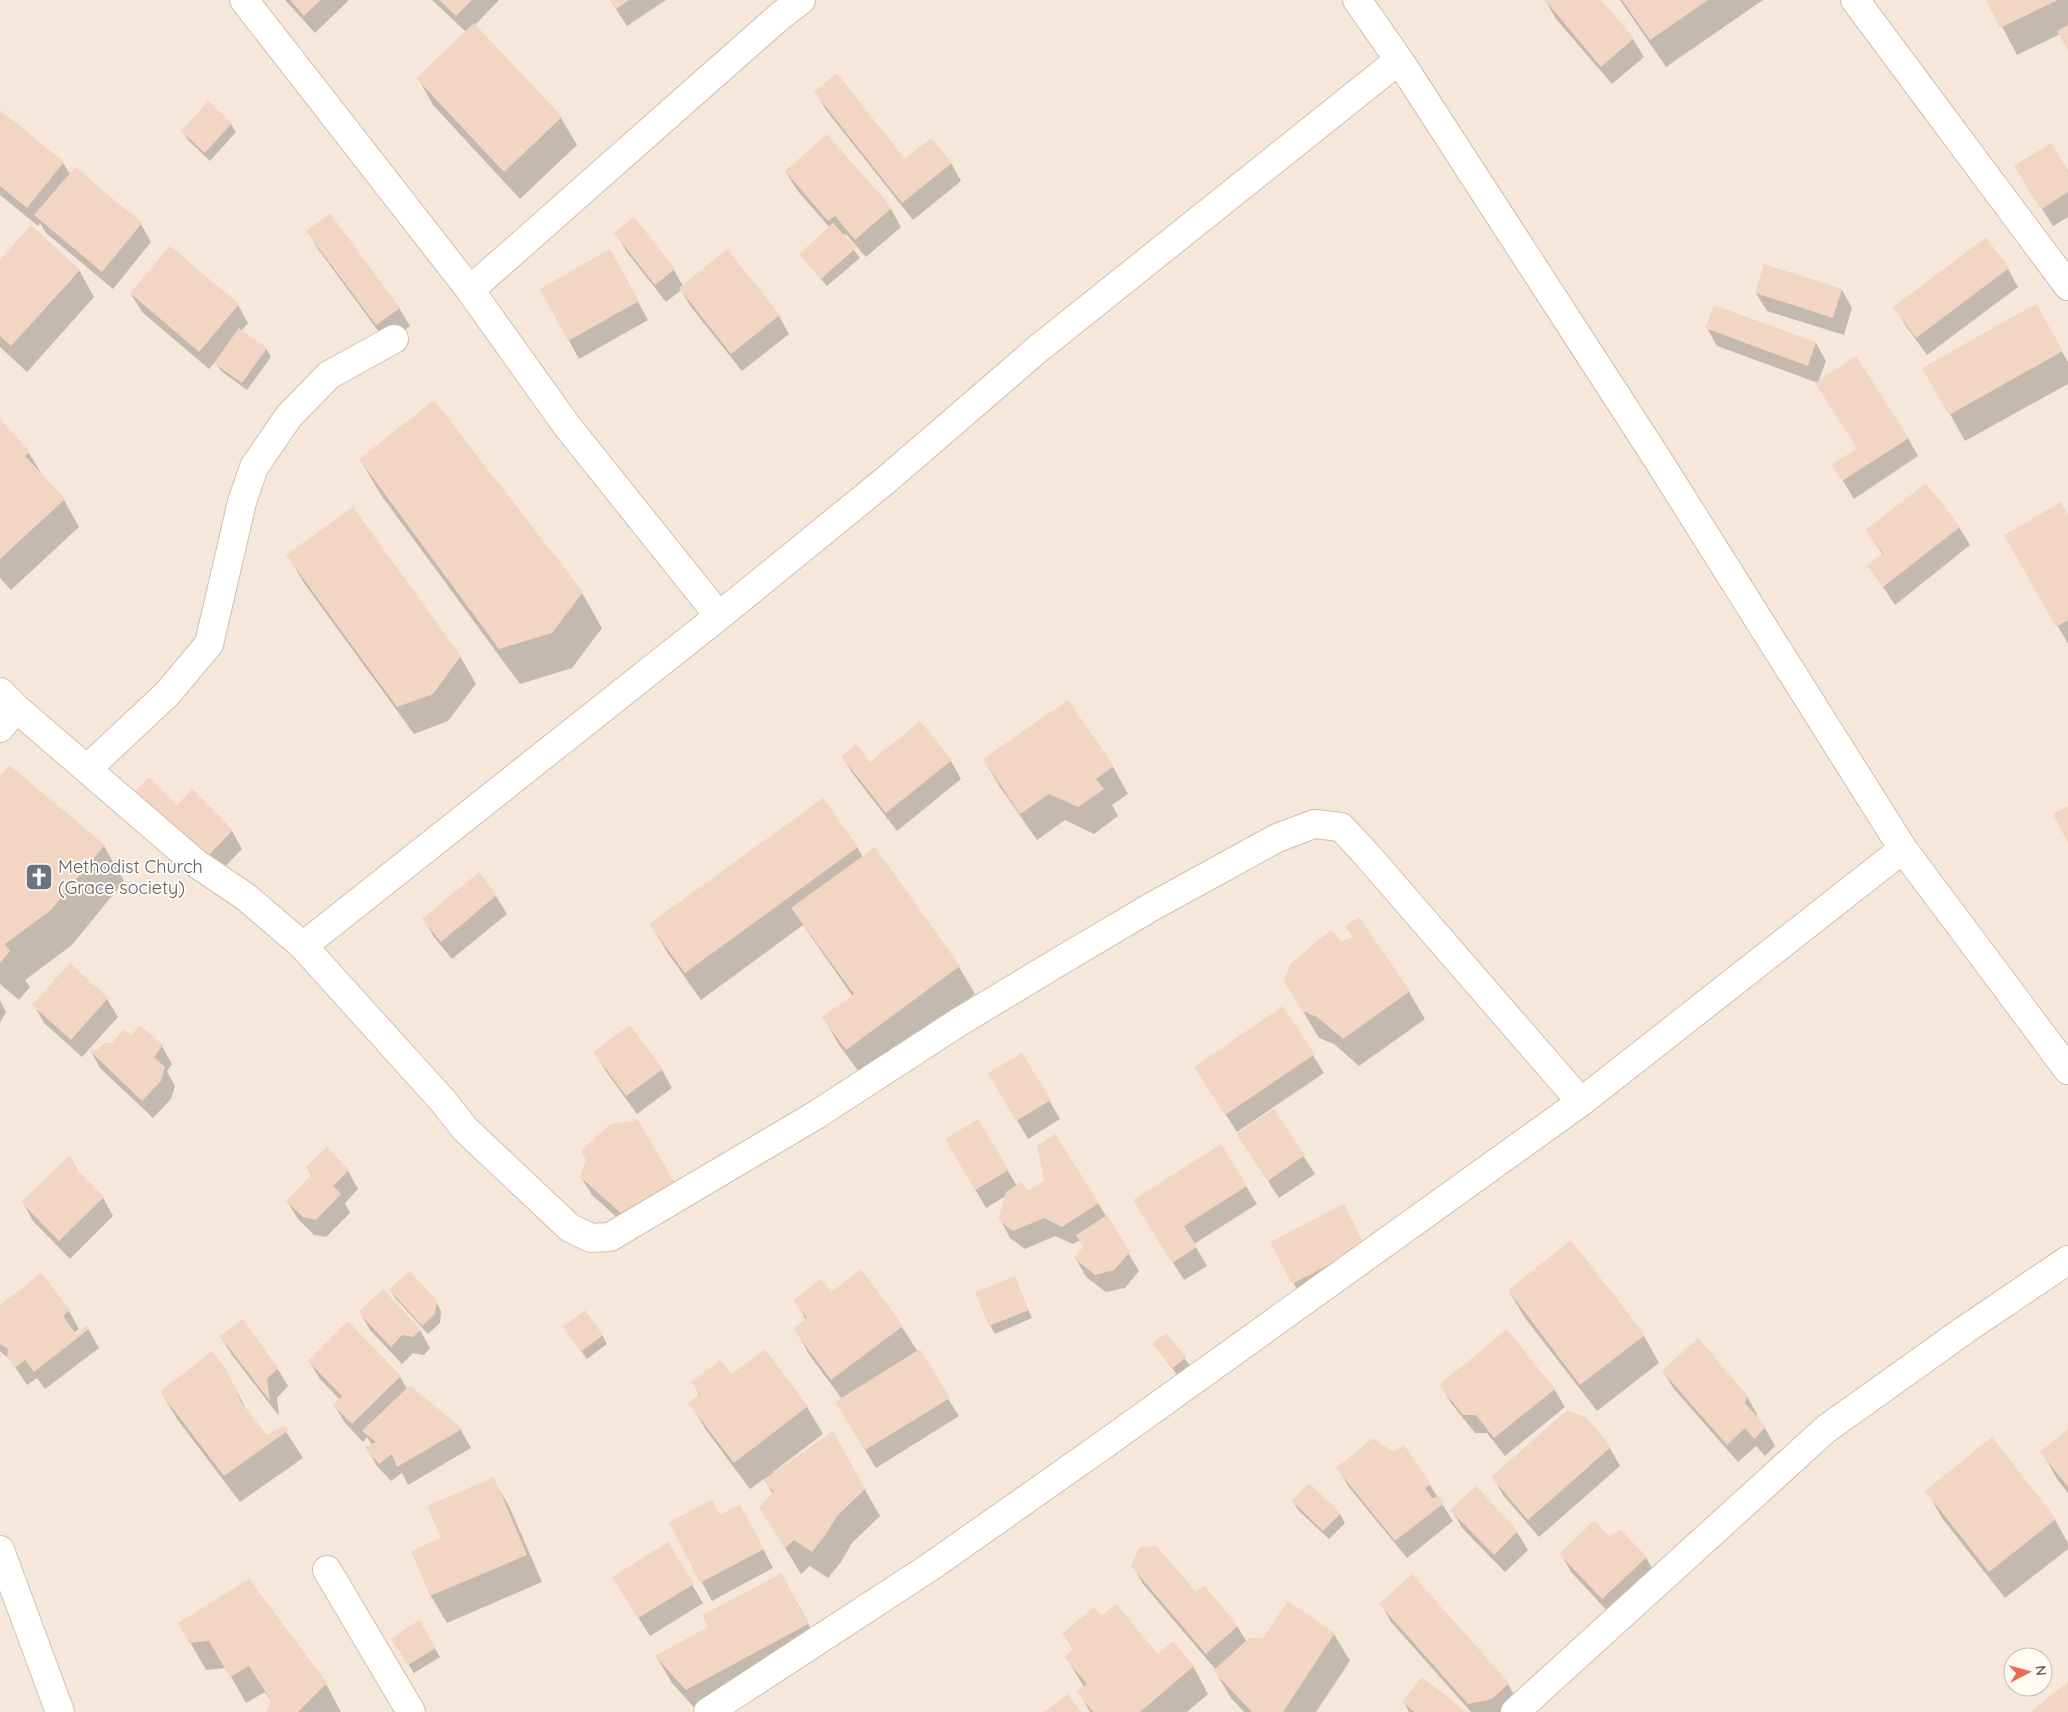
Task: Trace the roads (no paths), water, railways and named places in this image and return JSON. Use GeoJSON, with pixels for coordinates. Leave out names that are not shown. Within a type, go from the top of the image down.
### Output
{"type":"FeatureCollection","features":[{"type":"Feature","properties":{"kind":"street"},"geometry":{"type":"LineString","coordinates":[[244,0],[470,290],[567,426],[719,616]]}},
{"type":"Feature","properties":{"kind":"street"},"geometry":{"type":"LineString","coordinates":[[470,290],[773,8],[801,0]]}},
{"type":"Feature","properties":{"kind":"street"},"geometry":{"type":"LineString","coordinates":[[1855,0],[2068,286]]}},
{"type":"Feature","properties":{"kind":"street"},"geometry":{"type":"LineString","coordinates":[[1370,5],[1399,60],[1658,460],[1903,849],[2068,1070]]}},
{"type":"Feature","properties":{"kind":"street"},"geometry":{"type":"LineString","coordinates":[[303,946],[719,616],[886,480],[1039,348],[1399,60]]}},
{"type":"Feature","properties":{"kind":"street"},"geometry":{"type":"LineString","coordinates":[[87,768],[167,694],[209,644],[242,502],[254,468],[289,416],[329,375],[394,339]]}},
{"type":"Feature","properties":{"kind":"street"},"geometry":{"type":"LineString","coordinates":[[5,709],[87,768],[197,864],[246,897],[303,946],[443,1101],[464,1129],[570,1228],[591,1238],[610,1237],[816,1115],[959,1022],[1153,906],[1277,838],[1314,824],[1341,827],[1581,1102]]}},
{"type":"Feature","properties":{"kind":"street"},"geometry":{"type":"LineString","coordinates":[[708,1712],[947,1555],[1581,1102],[1903,849]]}},
{"type":"Feature","properties":{"kind":"street"},"geometry":{"type":"LineString","coordinates":[[1515,1712],[1826,1429],[1966,1329],[2068,1260]]}},
{"type":"Feature","properties":{"kind":"street"},"geometry":{"type":"LineString","coordinates":[[0,1550],[60,1712]]}},
{"type":"Feature","properties":{"kind":"street"},"geometry":{"type":"LineString","coordinates":[[327,1570],[411,1712]]}},
{"type":"Feature","properties":{"kind":"place","name":"Methodist Church (Grace society)"},"geometry":{"type":"Point","coordinates":[39,877]}}]}
